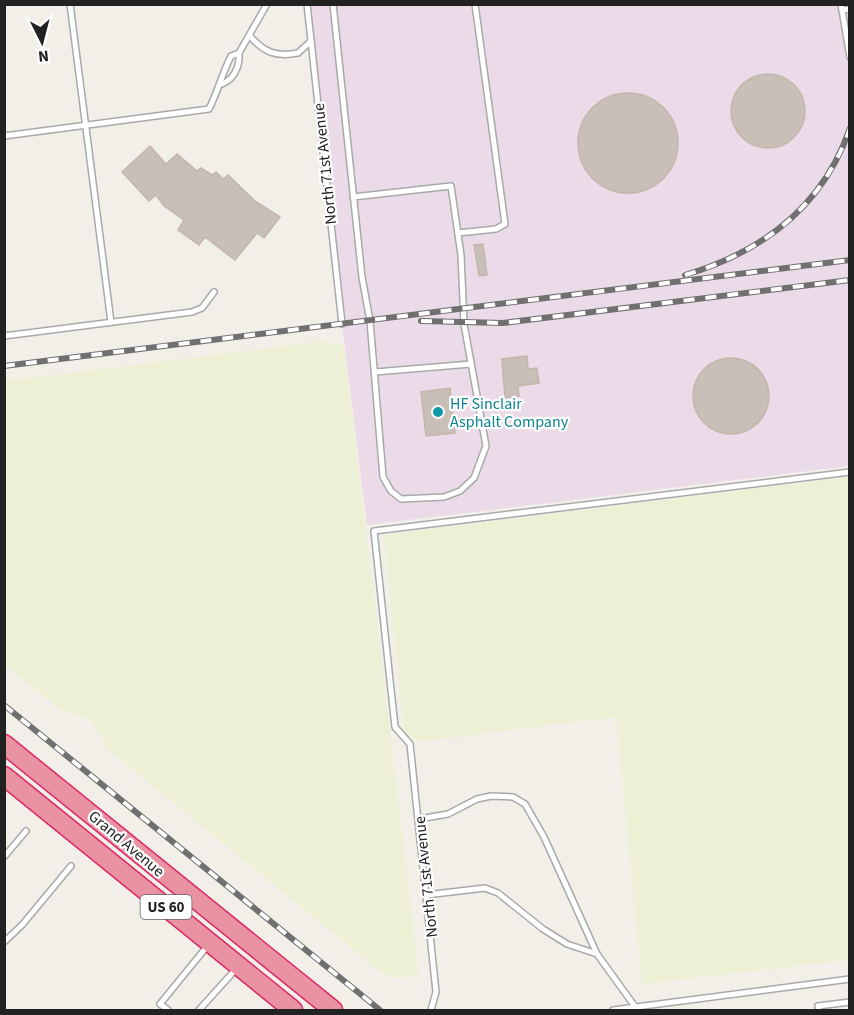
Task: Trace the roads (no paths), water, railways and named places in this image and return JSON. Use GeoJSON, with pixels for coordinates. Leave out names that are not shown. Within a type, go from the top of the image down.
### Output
{"type":"FeatureCollection","features":[{"type":"Feature","properties":{"kind":"highway","name":"Grand Avenue"},"geometry":{"type":"LineString","coordinates":[[4,744],[333,1011]]}},
{"type":"Feature","properties":{"kind":"highway","name":"Grand Avenue"},"geometry":{"type":"LineString","coordinates":[[4,776],[293,1011]]}},
{"type":"Feature","properties":{"kind":"highway"},"geometry":{"type":"LineString","coordinates":[[38,804],[55,785]]}},
{"type":"Feature","properties":{"kind":"lane"},"geometry":{"type":"LineString","coordinates":[[70,4],[111,322]]}},
{"type":"Feature","properties":{"kind":"lane"},"geometry":{"type":"LineString","coordinates":[[4,136],[208,109],[222,84],[222,75],[231,56],[239,53],[267,4]]}},
{"type":"Feature","properties":{"kind":"lane","name":"North 71st Avenue"},"geometry":{"type":"LineString","coordinates":[[307,4],[342,324]]}},
{"type":"Feature","properties":{"kind":"lane","name":"North 71st Avenue"},"geometry":{"type":"LineString","coordinates":[[333,4],[362,277],[370,321],[375,372]]}},
{"type":"Feature","properties":{"kind":"lane"},"geometry":{"type":"LineString","coordinates":[[458,233],[503,228],[504,225],[476,4]]}},
{"type":"Feature","properties":{"kind":"lane"},"geometry":{"type":"LineString","coordinates":[[849,9],[842,7],[849,57]]}},
{"type":"Feature","properties":{"kind":"lane"},"geometry":{"type":"LineString","coordinates":[[250,36],[260,48],[276,55],[298,53],[311,40]]}},
{"type":"Feature","properties":{"kind":"lane"},"geometry":{"type":"LineString","coordinates":[[222,84],[231,80],[240,62],[239,53]]}},
{"type":"Feature","properties":{"kind":"lane"},"geometry":{"type":"LineString","coordinates":[[353,197],[451,186],[464,293],[464,324],[486,446],[474,478],[460,491],[444,497],[401,499],[391,491],[383,477],[375,372],[471,364]]}},
{"type":"Feature","properties":{"kind":"lane"},"geometry":{"type":"LineString","coordinates":[[4,336],[192,312],[202,308],[214,292]]}},
{"type":"Feature","properties":{"kind":"lane","name":"North 71st Avenue"},"geometry":{"type":"LineString","coordinates":[[431,1011],[436,992],[419,819],[410,744],[395,727],[374,531],[849,472]]}},
{"type":"Feature","properties":{"kind":"lane"},"geometry":{"type":"LineString","coordinates":[[419,819],[448,814],[469,802],[491,796],[513,797],[525,804],[544,837],[597,954],[636,1008]]}},
{"type":"Feature","properties":{"kind":"lane"},"geometry":{"type":"LineString","coordinates":[[4,857],[26,831]]}},
{"type":"Feature","properties":{"kind":"lane"},"geometry":{"type":"LineString","coordinates":[[4,942],[22,925],[71,866]]}},
{"type":"Feature","properties":{"kind":"lane"},"geometry":{"type":"LineString","coordinates":[[426,895],[485,888],[498,893],[543,929],[567,944],[597,954]]}},
{"type":"Feature","properties":{"kind":"lane"},"geometry":{"type":"LineString","coordinates":[[168,1011],[160,1004],[210,943]]}},
{"type":"Feature","properties":{"kind":"lane"},"geometry":{"type":"LineString","coordinates":[[199,1011],[238,966]]}},
{"type":"Feature","properties":{"kind":"lane"},"geometry":{"type":"LineString","coordinates":[[613,1011],[849,979]]}},
{"type":"Feature","properties":{"kind":"lane"},"geometry":{"type":"LineString","coordinates":[[819,1011],[818,1006],[849,1002]]}},
{"type":"Feature","properties":{"kind":"railway"},"geometry":{"type":"LineString","coordinates":[[685,275],[739,253],[764,239],[786,222],[824,181],[850,128]]}},
{"type":"Feature","properties":{"kind":"railway"},"geometry":{"type":"LineString","coordinates":[[4,366],[850,260]]}},
{"type":"Feature","properties":{"kind":"railway"},"geometry":{"type":"LineString","coordinates":[[421,321],[503,323],[850,280]]}},
{"type":"Feature","properties":{"kind":"railway"},"geometry":{"type":"LineString","coordinates":[[4,705],[380,1010]]}},
{"type":"Feature","properties":{"kind":"place","name":"HF Sinclair Asphalt Company"},"geometry":{"type":"Point","coordinates":[438,412]}}]}
